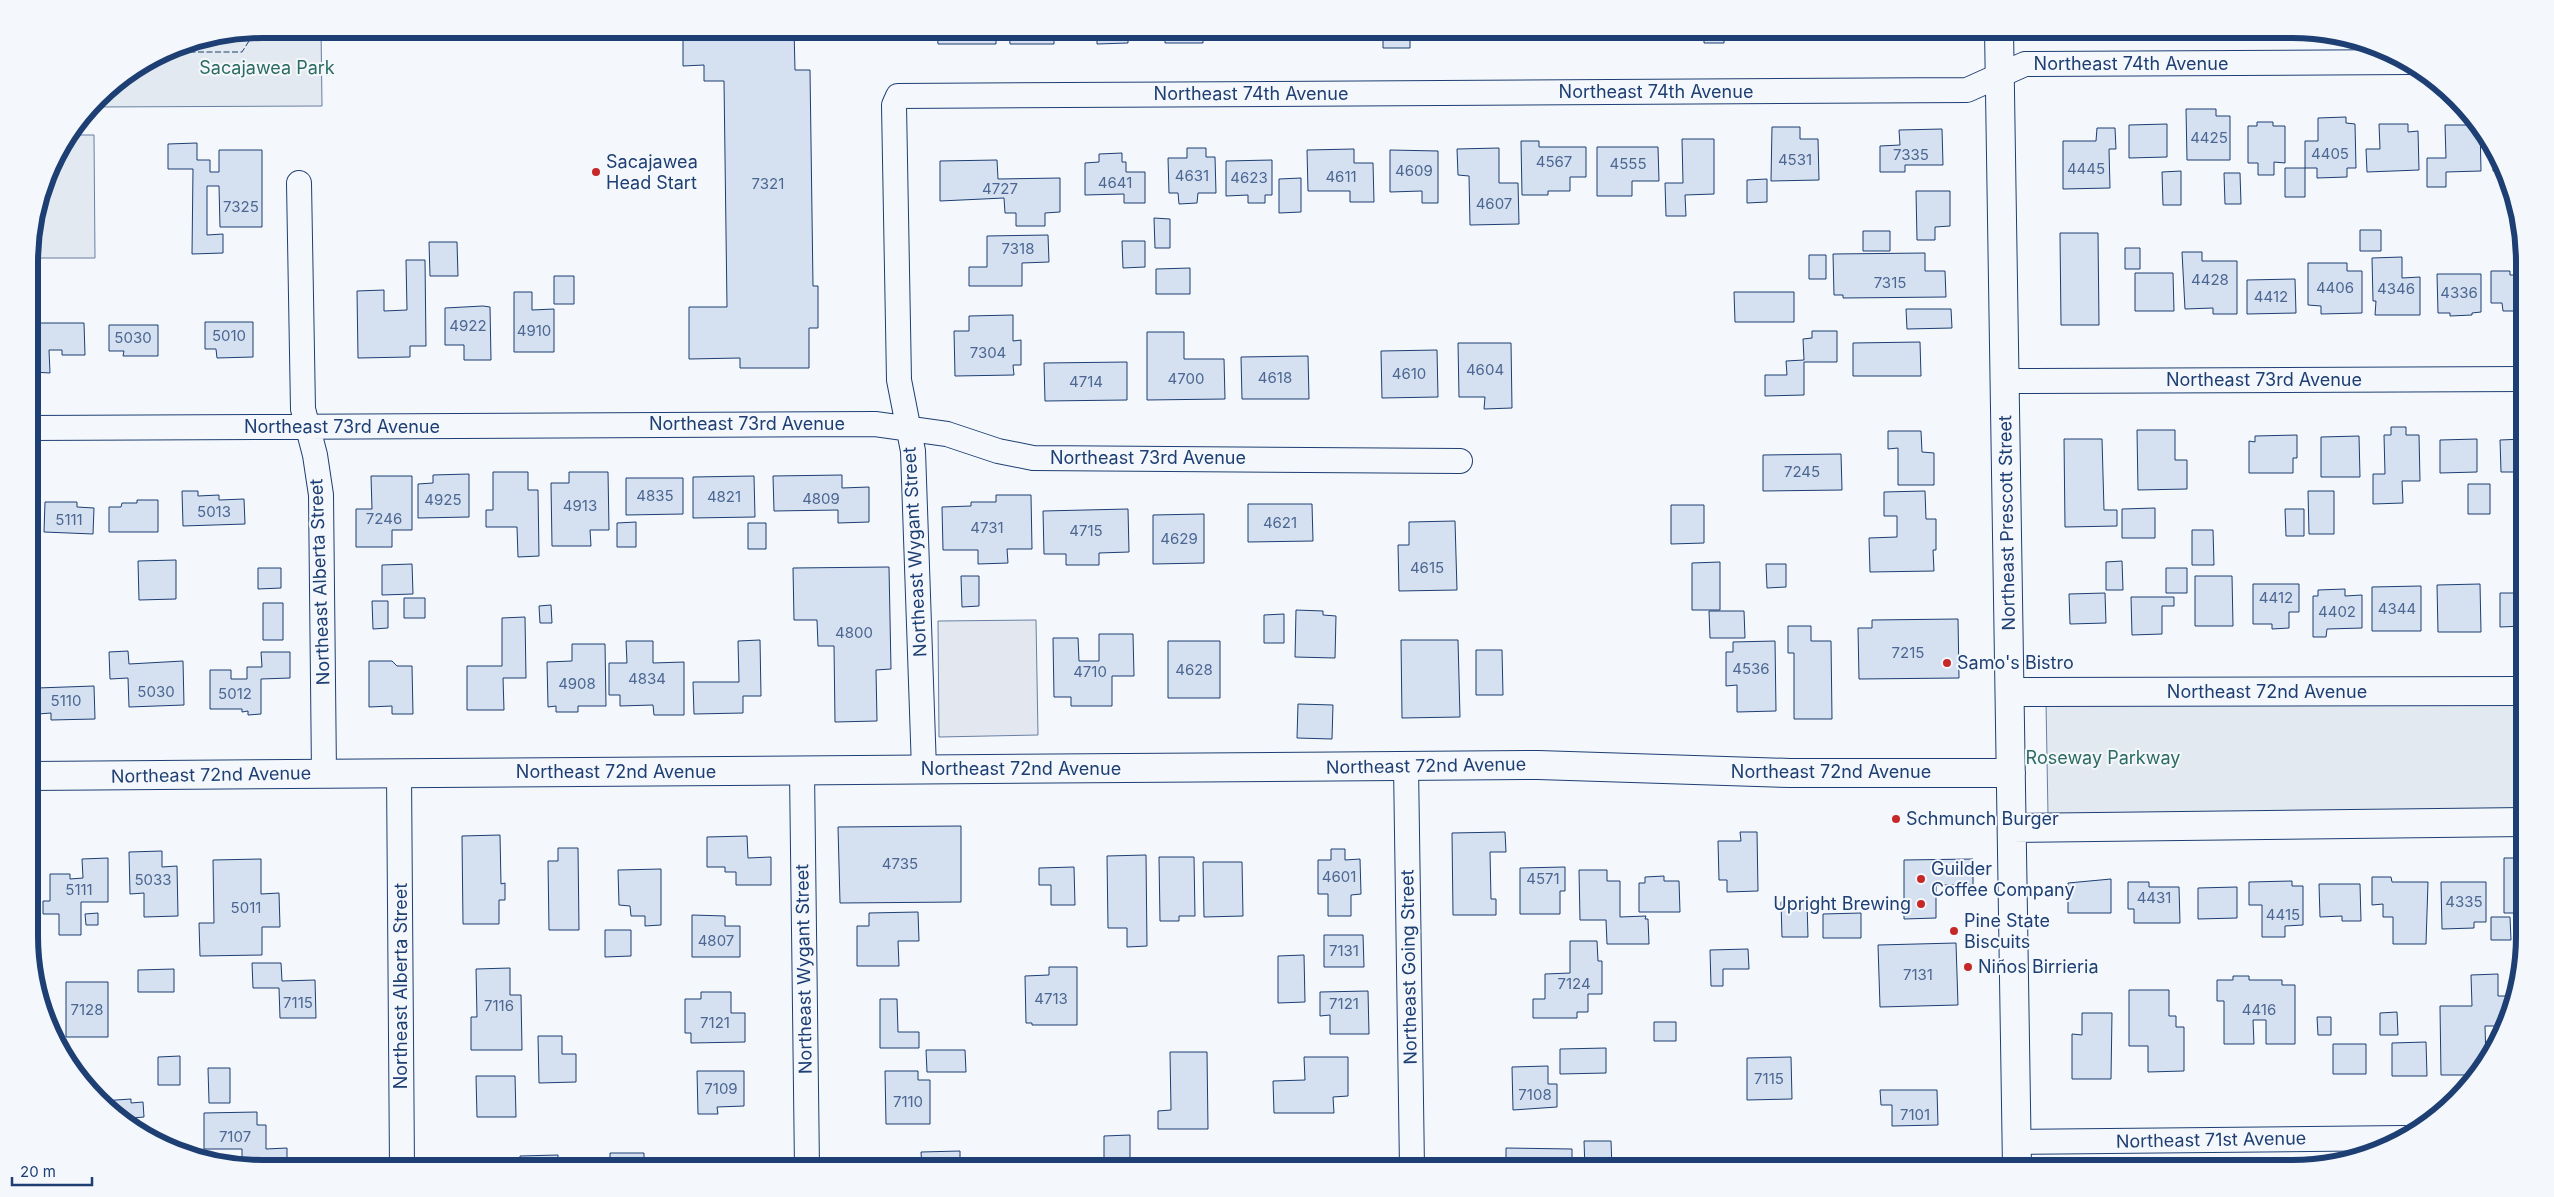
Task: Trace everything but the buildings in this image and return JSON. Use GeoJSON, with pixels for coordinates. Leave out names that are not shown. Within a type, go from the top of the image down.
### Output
{"type":"FeatureCollection","features":[{"type":"Feature","properties":{"kind":"street","name":"Northeast Prescott Street"},"geometry":{"type":"LineString","coordinates":[[1999,38],[2017,1155]]}},
{"type":"Feature","properties":{"kind":"street","name":"Northeast 74th Avenue"},"geometry":{"type":"LineString","coordinates":[[898,96],[1967,90],[2025,64],[2393,62]]}},
{"type":"Feature","properties":{"kind":"street","name":"Northeast Wygant Street"},"geometry":{"type":"LineString","coordinates":[[898,96],[894,105],[899,380],[913,451],[924,769]]}},
{"type":"Feature","properties":{"kind":"street","name":"Northeast Alberta Street"},"geometry":{"type":"LineString","coordinates":[[299,183],[303,408],[315,456],[321,495],[324,774]]}},
{"type":"Feature","properties":{"kind":"street","name":"Northeast 73rd Avenue"},"geometry":{"type":"LineString","coordinates":[[2004,381],[2516,379]]}},
{"type":"Feature","properties":{"kind":"street","name":"Northeast 73rd Avenue"},"geometry":{"type":"LineString","coordinates":[[38,428],[875,424],[948,434],[998,451],[1033,458],[1460,461]]}},
{"type":"Feature","properties":{"kind":"street","name":"Northeast 72nd Avenue"},"geometry":{"type":"LineString","coordinates":[[2010,692],[2516,692]]}},
{"type":"Feature","properties":{"kind":"street","name":"Northeast 72nd Avenue"},"geometry":{"type":"LineString","coordinates":[[38,776],[1538,764],[1782,772],[2011,773]]}},
{"type":"Feature","properties":{"kind":"street","name":"Northeast Going Street"},"geometry":{"type":"LineString","coordinates":[[1406,766],[1412,1160]]}},
{"type":"Feature","properties":{"kind":"street","name":"Northeast Wygant Street"},"geometry":{"type":"LineString","coordinates":[[802,771],[807,1160]]}},
{"type":"Feature","properties":{"kind":"street","name":"Northeast Alberta Street"},"geometry":{"type":"LineString","coordinates":[[399,774],[402,1160]]}},
{"type":"Feature","properties":{"kind":"street"},"geometry":{"type":"LineString","coordinates":[[2012,828],[2516,822]]}},
{"type":"Feature","properties":{"kind":"street","name":"Northeast 71st Avenue"},"geometry":{"type":"LineString","coordinates":[[2017,1155],[2385,1139]]}},
{"type":"Feature","properties":{"kind":"green space","name":"Sacajawea Park"},"geometry":{"type":"Polygon","coordinates":[[[247,38],[321,38],[322,106],[99,107],[137,75],[163,61],[204,45],[247,38]]]}},
{"type":"Feature","properties":{"kind":"green space"},"geometry":{"type":"Polygon","coordinates":[[[76,135],[94,135],[95,258],[38,258],[39,233],[49,190],[76,135]]]}},
{"type":"Feature","properties":{"kind":"green space","name":"Roseway Parkway"},"geometry":{"type":"Polygon","coordinates":[[[2516,700],[2516,810],[2048,815],[2046,702],[2516,700]]]}},
{"type":"Feature","properties":{"kind":"shaded area"},"geometry":{"type":"Polygon","coordinates":[[[1036,620],[1038,735],[939,737],[938,621],[1036,620]]]}},
{"type":"Feature","properties":{"kind":"fence"},"geometry":{"type":"LineString","coordinates":[[183,52],[242,52],[251,38]]}},
{"type":"Feature","properties":{"kind":"place","name":"Sacajawea Head Start"},"geometry":{"type":"Point","coordinates":[596,172]}},
{"type":"Feature","properties":{"kind":"place","name":"Samo's Bistro"},"geometry":{"type":"Point","coordinates":[1947,663]}},
{"type":"Feature","properties":{"kind":"place","name":"Schmunch Burger"},"geometry":{"type":"Point","coordinates":[1896,819]}},
{"type":"Feature","properties":{"kind":"place","name":"Guilder Coffee Company"},"geometry":{"type":"Point","coordinates":[1921,879]}},
{"type":"Feature","properties":{"kind":"place","name":"Upright Brewing"},"geometry":{"type":"Point","coordinates":[1921,904]}},
{"type":"Feature","properties":{"kind":"place","name":"Pine State Biscuits"},"geometry":{"type":"Point","coordinates":[1954,931]}},
{"type":"Feature","properties":{"kind":"place","name":"Niños Birrieria"},"geometry":{"type":"Point","coordinates":[1968,967]}}]}
